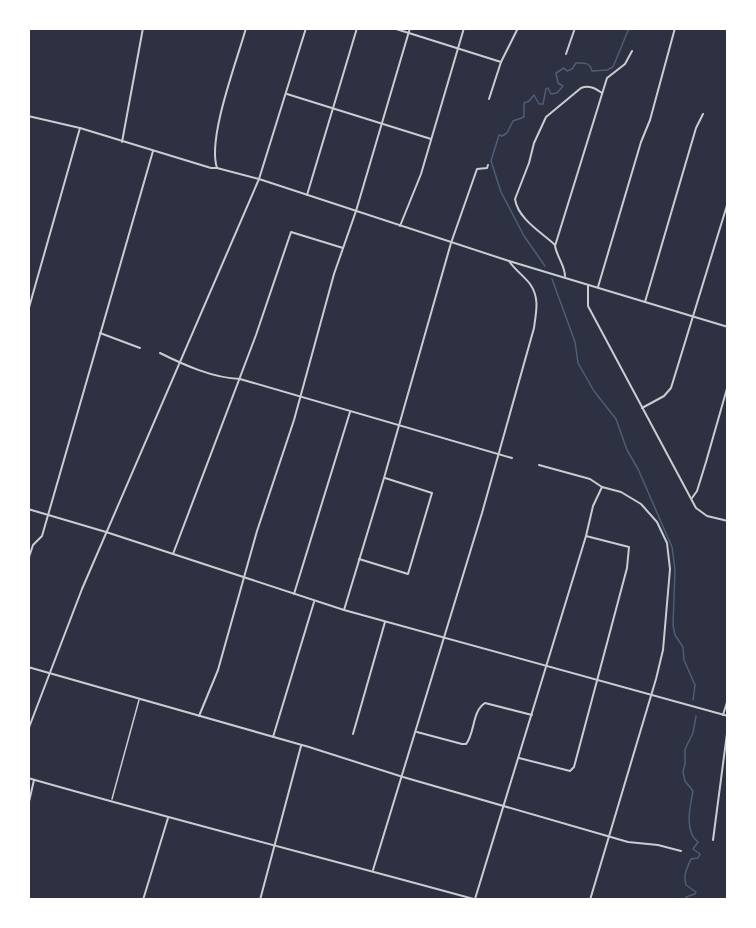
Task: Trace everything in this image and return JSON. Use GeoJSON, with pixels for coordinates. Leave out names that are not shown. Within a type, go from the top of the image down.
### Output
{"type":"FeatureCollection","features":[{"type":"Feature","properties":{"kind":"street"},"geometry":{"type":"LineString","coordinates":[[122,142],[143,28]]}},
{"type":"Feature","properties":{"kind":"street"},"geometry":{"type":"LineString","coordinates":[[217,168],[216,135],[246,28]]}},
{"type":"Feature","properties":{"kind":"street"},"geometry":{"type":"LineString","coordinates":[[28,730],[48,673],[106,532],[259,179],[306,28]]}},
{"type":"Feature","properties":{"kind":"street"},"geometry":{"type":"LineString","coordinates":[[307,195],[357,28]]}},
{"type":"Feature","properties":{"kind":"street"},"geometry":{"type":"LineString","coordinates":[[393,28],[501,62]]}},
{"type":"Feature","properties":{"kind":"street"},"geometry":{"type":"LineString","coordinates":[[199,716],[218,670],[243,578],[300,397],[334,274],[356,211],[410,28]]}},
{"type":"Feature","properties":{"kind":"street"},"geometry":{"type":"LineString","coordinates":[[400,226],[421,174],[464,28]]}},
{"type":"Feature","properties":{"kind":"street"},"geometry":{"type":"LineString","coordinates":[[489,99],[501,62],[518,28]]}},
{"type":"Feature","properties":{"kind":"street"},"geometry":{"type":"LineString","coordinates":[[566,54],[575,28]]}},
{"type":"Feature","properties":{"kind":"street"},"geometry":{"type":"LineString","coordinates":[[598,288],[641,142],[650,120],[675,28]]}},
{"type":"Feature","properties":{"kind":"street"},"geometry":{"type":"LineString","coordinates":[[565,278],[565,270],[557,256],[555,246],[607,78],[625,64],[632,51]]}},
{"type":"Feature","properties":{"kind":"street"},"geometry":{"type":"LineString","coordinates":[[555,246],[534,228],[518,209],[515,203],[517,192],[529,163],[534,143],[546,117],[581,88],[586,86],[596,88],[602,93]]}},
{"type":"Feature","properties":{"kind":"street"},"geometry":{"type":"LineString","coordinates":[[287,94],[431,139]]}},
{"type":"Feature","properties":{"kind":"street"},"geometry":{"type":"LineString","coordinates":[[645,302],[696,128],[703,114]]}},
{"type":"Feature","properties":{"kind":"street"},"geometry":{"type":"LineString","coordinates":[[28,116],[80,128],[153,152],[259,179],[451,243],[728,327]]}},
{"type":"Feature","properties":{"kind":"street"},"geometry":{"type":"LineString","coordinates":[[28,311],[80,128]]}},
{"type":"Feature","properties":{"kind":"street"},"geometry":{"type":"LineString","coordinates":[[28,560],[33,545],[42,536],[153,152]]}},
{"type":"Feature","properties":{"kind":"street"},"geometry":{"type":"LineString","coordinates":[[344,610],[451,243],[477,169],[487,168],[488,165]]}},
{"type":"Feature","properties":{"kind":"street"},"geometry":{"type":"LineString","coordinates":[[642,408],[664,396],[671,388],[691,316],[728,202]]}},
{"type":"Feature","properties":{"kind":"street"},"geometry":{"type":"LineString","coordinates":[[173,554],[240,379],[291,232],[343,248]]}},
{"type":"Feature","properties":{"kind":"street"},"geometry":{"type":"LineString","coordinates":[[373,870],[445,638],[531,338],[537,304],[530,285],[509,261]]}},
{"type":"Feature","properties":{"kind":"street"},"geometry":{"type":"LineString","coordinates":[[588,285],[588,306],[700,512],[728,521]]}},
{"type":"Feature","properties":{"kind":"street"},"geometry":{"type":"LineString","coordinates":[[100,333],[140,348]]}},
{"type":"Feature","properties":{"kind":"street"},"geometry":{"type":"LineString","coordinates":[[160,354],[180,363],[225,377],[240,379],[512,458]]}},
{"type":"Feature","properties":{"kind":"street"},"geometry":{"type":"LineString","coordinates":[[692,498],[697,491],[728,386]]}},
{"type":"Feature","properties":{"kind":"street"},"geometry":{"type":"LineString","coordinates":[[294,594],[350,412]]}},
{"type":"Feature","properties":{"kind":"street"},"geometry":{"type":"LineString","coordinates":[[538,465],[590,479],[602,487],[621,492],[641,504],[657,522],[667,543],[670,568],[663,650],[590,900]]}},
{"type":"Feature","properties":{"kind":"street"},"geometry":{"type":"LineString","coordinates":[[359,559],[408,574],[432,493],[384,478]]}},
{"type":"Feature","properties":{"kind":"street"},"geometry":{"type":"LineString","coordinates":[[28,778],[168,818],[373,870],[476,899],[586,536],[593,506],[602,487]]}},
{"type":"Feature","properties":{"kind":"street"},"geometry":{"type":"LineString","coordinates":[[28,509],[106,532],[314,601],[651,696],[725,716],[728,699]]}},
{"type":"Feature","properties":{"kind":"street"},"geometry":{"type":"LineString","coordinates":[[519,758],[562,770],[572,770],[627,568],[629,547],[586,536]]}},
{"type":"Feature","properties":{"kind":"street"},"geometry":{"type":"LineString","coordinates":[[273,737],[314,601]]}},
{"type":"Feature","properties":{"kind":"street"},"geometry":{"type":"LineString","coordinates":[[353,734],[385,622]]}},
{"type":"Feature","properties":{"kind":"street"},"geometry":{"type":"LineString","coordinates":[[28,667],[628,842],[658,845],[681,851]]}},
{"type":"Feature","properties":{"kind":"street"},"geometry":{"type":"LineString","coordinates":[[417,732],[466,744],[479,708],[485,703],[532,715]]}},
{"type":"Feature","properties":{"kind":"street"},"geometry":{"type":"LineString","coordinates":[[713,840],[728,726]]}},
{"type":"Feature","properties":{"kind":"street"},"geometry":{"type":"LineString","coordinates":[[260,900],[301,745]]}},
{"type":"Feature","properties":{"kind":"street"},"geometry":{"type":"LineString","coordinates":[[28,806],[34,780]]}},
{"type":"Feature","properties":{"kind":"street"},"geometry":{"type":"LineString","coordinates":[[143,900],[168,818]]}},
{"type":"Feature","properties":{"kind":"lane"},"geometry":{"type":"LineString","coordinates":[[111,802],[140,699]]}},
{"type":"Feature","properties":{"kind":"waterway"},"geometry":{"type":"LineString","coordinates":[[545,266],[524,236],[501,192],[491,161],[499,135],[507,133],[513,121],[524,117],[524,103],[534,95],[539,104],[543,104],[546,89],[548,88],[551,94],[557,93],[563,86],[558,83],[556,73],[564,68],[567,71],[572,69],[576,63],[584,63],[592,71],[607,70],[613,67],[629,28]]}},
{"type":"Feature","properties":{"kind":"waterway"},"geometry":{"type":"LineString","coordinates":[[552,279],[575,342],[578,363],[594,391],[616,419],[627,450],[638,469],[672,547],[675,570],[673,625],[675,635],[683,647],[684,660],[695,685],[693,700]]}},
{"type":"Feature","properties":{"kind":"waterway"},"geometry":{"type":"LineString","coordinates":[[686,900],[686,897],[696,892],[686,885],[686,872],[691,859],[698,858],[700,854],[693,849],[698,842],[689,825],[693,791],[685,781],[683,772],[685,749],[693,733],[696,716]]}}]}
